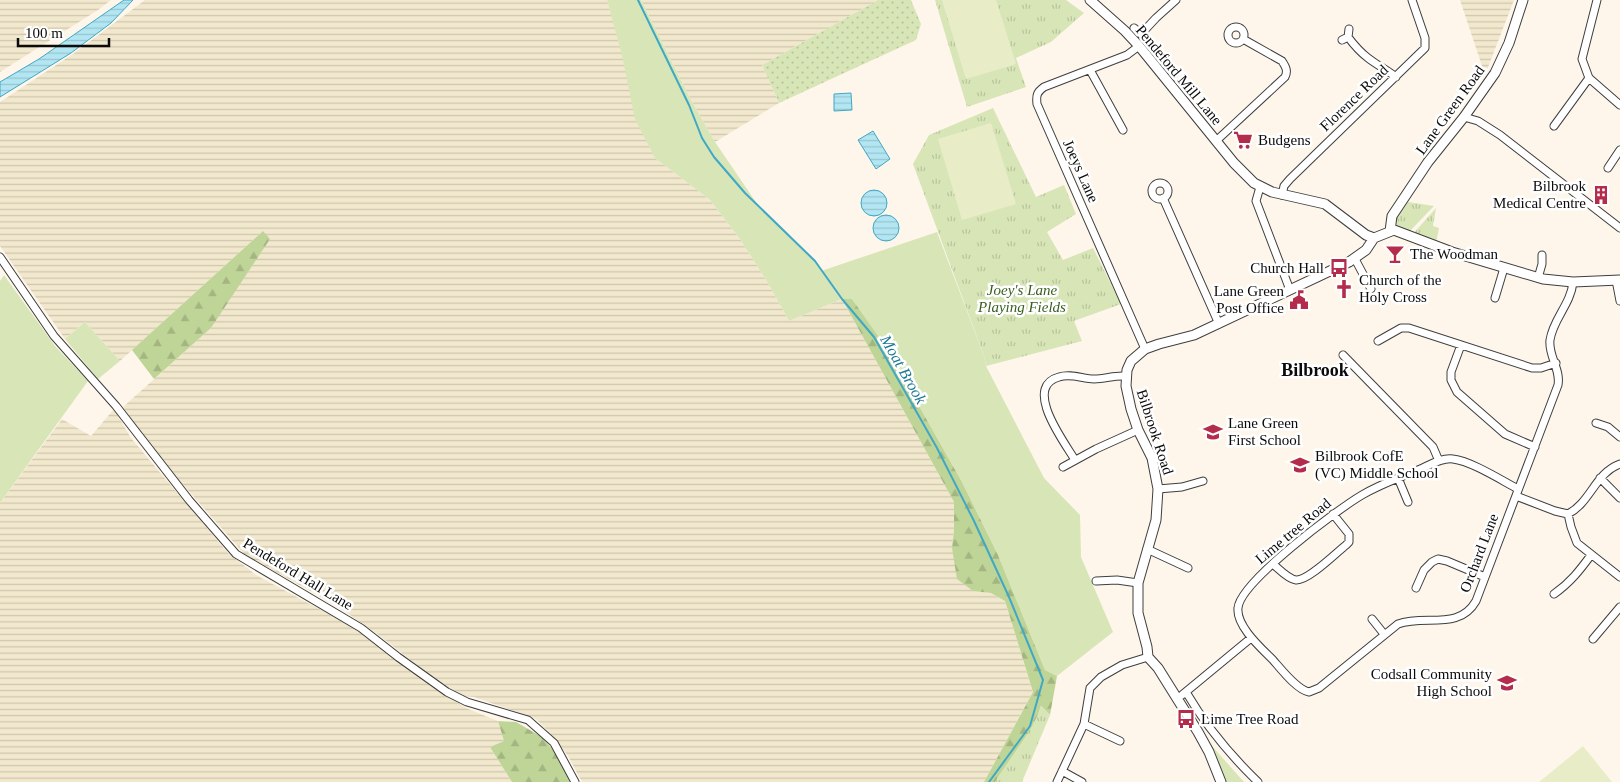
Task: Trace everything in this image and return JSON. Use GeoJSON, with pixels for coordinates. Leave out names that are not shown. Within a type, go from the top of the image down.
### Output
{"type":"FeatureCollection","features":[{"type":"Feature","properties":{"kind":"street","name":"Pendeford Mill Lane"},"geometry":{"type":"LineString","coordinates":[[1090,0],[1120,26],[1139,46],[1246,176],[1260,187],[1282,195],[1315,200],[1325,204],[1366,235],[1374,238]]}},
{"type":"Feature","properties":{"kind":"street"},"geometry":{"type":"LineString","coordinates":[[1134,28],[1144,36],[1156,18],[1176,0]]}},
{"type":"Feature","properties":{"kind":"street","name":"Florence Road"},"geometry":{"type":"LineString","coordinates":[[1282,195],[1284,186],[1290,179],[1419,56],[1425,48],[1426,44],[1412,0]]}},
{"type":"Feature","properties":{"kind":"street","name":"Lane Green Road"},"geometry":{"type":"LineString","coordinates":[[1390,231],[1392,216],[1428,162],[1464,118],[1495,73],[1509,43],[1523,0]]}},
{"type":"Feature","properties":{"kind":"street"},"geometry":{"type":"LineString","coordinates":[[1597,0],[1582,59],[1589,78],[1620,105]]}},
{"type":"Feature","properties":{"kind":"street"},"geometry":{"type":"LineString","coordinates":[[1349,29],[1345,38],[1370,60],[1385,68],[1396,78]]}},
{"type":"Feature","properties":{"kind":"street"},"geometry":{"type":"LineString","coordinates":[[1216,141],[1285,77],[1287,73],[1282,61],[1243,40]]}},
{"type":"Feature","properties":{"kind":"street","name":"Joeys Lane"},"geometry":{"type":"LineString","coordinates":[[1139,46],[1127,55],[1044,87],[1037,93],[1037,104],[1145,349]]}},
{"type":"Feature","properties":{"kind":"street"},"geometry":{"type":"LineString","coordinates":[[1090,70],[1123,130]]}},
{"type":"Feature","properties":{"kind":"street"},"geometry":{"type":"LineString","coordinates":[[1554,126],[1589,78]]}},
{"type":"Feature","properties":{"kind":"street"},"geometry":{"type":"LineString","coordinates":[[1464,118],[1478,121],[1500,135],[1620,228]]}},
{"type":"Feature","properties":{"kind":"street"},"geometry":{"type":"LineString","coordinates":[[1608,168],[1620,150]]}},
{"type":"Feature","properties":{"kind":"street"},"geometry":{"type":"LineString","coordinates":[[1260,187],[1256,201],[1290,290]]}},
{"type":"Feature","properties":{"kind":"street"},"geometry":{"type":"LineString","coordinates":[[1163,198],[1219,324]]}},
{"type":"Feature","properties":{"kind":"street"},"geometry":{"type":"LineString","coordinates":[[1145,349],[1188,337],[1219,324],[1356,259],[1366,250],[1374,238],[1390,231],[1399,231],[1452,252],[1538,278],[1573,282],[1618,280],[1620,301]]}},
{"type":"Feature","properties":{"kind":"street"},"geometry":{"type":"LineString","coordinates":[[1538,278],[1542,256]]}},
{"type":"Feature","properties":{"kind":"street","name":"Pendeford Hall Lane"},"geometry":{"type":"LineString","coordinates":[[0,257],[54,336],[116,406],[189,500],[236,554],[361,628],[398,658],[448,692],[468,702],[528,720],[554,743],[575,782]]}},
{"type":"Feature","properties":{"kind":"street"},"geometry":{"type":"LineString","coordinates":[[1356,259],[1371,289]]}},
{"type":"Feature","properties":{"kind":"street"},"geometry":{"type":"LineString","coordinates":[[1495,298],[1504,268]]}},
{"type":"Feature","properties":{"kind":"street","name":"Orchard Lane"},"geometry":{"type":"LineString","coordinates":[[1252,638],[1301,688],[1309,692],[1319,688],[1398,624],[1422,620],[1447,621],[1462,616],[1474,604],[1558,385],[1559,372],[1552,354],[1550,341],[1556,324],[1571,295],[1573,282]]}},
{"type":"Feature","properties":{"kind":"street"},"geometry":{"type":"LineString","coordinates":[[1378,341],[1401,328],[1405,328],[1532,368],[1541,368],[1556,363]]}},
{"type":"Feature","properties":{"kind":"street"},"geometry":{"type":"LineString","coordinates":[[1461,345],[1451,376],[1453,386],[1457,392],[1505,434],[1535,447]]}},
{"type":"Feature","properties":{"kind":"street","name":"Bilbrook Road"},"geometry":{"type":"LineString","coordinates":[[1145,349],[1132,361],[1126,376],[1128,397],[1138,430],[1152,458],[1158,488],[1156,520],[1138,583],[1138,613],[1148,657],[1158,668],[1202,740],[1221,782]]}},
{"type":"Feature","properties":{"kind":"street"},"geometry":{"type":"LineString","coordinates":[[1343,355],[1433,447],[1439,461]]}},
{"type":"Feature","properties":{"kind":"street"},"geometry":{"type":"LineString","coordinates":[[1076,460],[1056,430],[1048,412],[1044,398],[1046,387],[1060,376],[1096,379],[1126,376]]}},
{"type":"Feature","properties":{"kind":"street"},"geometry":{"type":"LineString","coordinates":[[1596,423],[1616,432],[1620,437]]}},
{"type":"Feature","properties":{"kind":"street"},"geometry":{"type":"LineString","coordinates":[[1063,467],[1138,430]]}},
{"type":"Feature","properties":{"kind":"street","name":"Lime tree Road"},"geometry":{"type":"LineString","coordinates":[[1252,638],[1240,620],[1238,614],[1239,602],[1253,584],[1273,564],[1333,514],[1364,494],[1439,461],[1452,458],[1459,460],[1555,511],[1568,514]]}},
{"type":"Feature","properties":{"kind":"street"},"geometry":{"type":"LineString","coordinates":[[1620,464],[1612,467],[1600,478],[1578,508],[1568,514],[1574,538],[1582,548],[1620,577]]}},
{"type":"Feature","properties":{"kind":"street"},"geometry":{"type":"LineString","coordinates":[[1398,478],[1408,502]]}},
{"type":"Feature","properties":{"kind":"street"},"geometry":{"type":"LineString","coordinates":[[1600,478],[1620,498]]}},
{"type":"Feature","properties":{"kind":"street"},"geometry":{"type":"LineString","coordinates":[[1158,488],[1182,487],[1203,481]]}},
{"type":"Feature","properties":{"kind":"street"},"geometry":{"type":"LineString","coordinates":[[1273,564],[1286,576],[1296,580],[1306,577],[1346,545],[1350,538],[1349,534],[1333,514]]}},
{"type":"Feature","properties":{"kind":"street"},"geometry":{"type":"LineString","coordinates":[[1147,549],[1188,568]]}},
{"type":"Feature","properties":{"kind":"street"},"geometry":{"type":"LineString","coordinates":[[1554,594],[1576,576],[1591,555]]}},
{"type":"Feature","properties":{"kind":"street"},"geometry":{"type":"LineString","coordinates":[[1416,588],[1424,570],[1438,559],[1448,561],[1485,577]]}},
{"type":"Feature","properties":{"kind":"street"},"geometry":{"type":"LineString","coordinates":[[1096,581],[1117,580],[1138,583]]}},
{"type":"Feature","properties":{"kind":"street"},"geometry":{"type":"LineString","coordinates":[[1593,639],[1620,607]]}},
{"type":"Feature","properties":{"kind":"street"},"geometry":{"type":"LineString","coordinates":[[1372,618],[1384,634]]}},
{"type":"Feature","properties":{"kind":"street"},"geometry":{"type":"LineString","coordinates":[[1176,699],[1252,638]]}},
{"type":"Feature","properties":{"kind":"street"},"geometry":{"type":"LineString","coordinates":[[1057,782],[1084,724],[1088,694],[1094,682],[1122,665],[1148,657]]}},
{"type":"Feature","properties":{"kind":"street"},"geometry":{"type":"LineString","coordinates":[[1186,692],[1196,710],[1227,751],[1258,782]]}},
{"type":"Feature","properties":{"kind":"street"},"geometry":{"type":"LineString","coordinates":[[1084,724],[1120,741]]}},
{"type":"Feature","properties":{"kind":"street"},"geometry":{"type":"LineString","coordinates":[[1062,771],[1082,782]]}},
{"type":"Feature","properties":{"kind":"shaded area"},"geometry":{"type":"Polygon","coordinates":[[[0,0],[111,0],[0,72],[0,0]]]}},
{"type":"Feature","properties":{"kind":"shaded area"},"geometry":{"type":"Polygon","coordinates":[[[145,0],[607,0],[655,158],[710,200],[740,239],[789,321],[842,299],[954,502],[952,548],[973,591],[991,593],[1005,601],[1033,692],[984,782],[582,782],[568,756],[536,719],[474,697],[463,696],[430,675],[376,633],[334,604],[245,555],[151,448],[123,407],[211,328],[263,231],[120,361],[85,322],[65,339],[0,246],[0,102],[73,54],[145,0]]]}},
{"type":"Feature","properties":{"kind":"shaded area"},"geometry":{"type":"Polygon","coordinates":[[[641,0],[878,0],[762,65],[779,103],[715,142],[691,100],[641,0]]]}},
{"type":"Feature","properties":{"kind":"shaded area"},"geometry":{"type":"Polygon","coordinates":[[[1460,0],[1514,0],[1485,75],[1460,0]]]}},
{"type":"Feature","properties":{"kind":"shaded area"},"geometry":{"type":"Polygon","coordinates":[[[114,409],[131,438],[228,553],[256,575],[360,631],[412,672],[466,708],[498,721],[504,741],[490,747],[512,782],[0,782],[0,503],[62,419],[91,436],[114,409]]]}},
{"type":"Feature","properties":{"kind":"green space"},"geometry":{"type":"Polygon","coordinates":[[[607,0],[641,0],[691,100],[715,142],[760,208],[815,261],[821,271],[937,232],[984,356],[986,366],[1044,478],[1080,515],[1081,557],[1113,632],[1057,676],[1045,670],[998,555],[962,482],[884,344],[852,299],[842,299],[789,321],[740,239],[710,200],[655,158],[635,119],[622,55],[607,0]]]}},
{"type":"Feature","properties":{"kind":"green space"},"geometry":{"type":"Polygon","coordinates":[[[878,0],[911,0],[921,24],[916,40],[779,103],[762,65],[878,0]]]}},
{"type":"Feature","properties":{"kind":"green space"},"geometry":{"type":"Polygon","coordinates":[[[935,0],[1066,0],[1084,13],[1051,42],[1016,58],[1026,87],[967,107],[935,0]]]}},
{"type":"Feature","properties":{"kind":"green space"},"geometry":{"type":"Polygon","coordinates":[[[942,0],[996,0],[1016,64],[966,79],[942,0]]]}},
{"type":"Feature","properties":{"kind":"green space","name":"Joey's Lane Playing Fields"},"geometry":{"type":"Polygon","coordinates":[[[993,108],[1036,197],[1064,185],[1076,214],[1047,232],[1063,260],[1093,248],[1121,304],[1074,321],[1082,341],[986,366],[984,356],[913,164],[929,135],[993,108]]]}},
{"type":"Feature","properties":{"kind":"green space"},"geometry":{"type":"Polygon","coordinates":[[[991,123],[1016,204],[962,220],[938,139],[991,123]]]}},
{"type":"Feature","properties":{"kind":"green space"},"geometry":{"type":"Polygon","coordinates":[[[1408,202],[1434,206],[1409,232],[1397,228],[1396,219],[1408,202]]]}},
{"type":"Feature","properties":{"kind":"green space"},"geometry":{"type":"Polygon","coordinates":[[[1436,208],[1433,226],[1439,228],[1436,243],[1412,235],[1436,208]]]}},
{"type":"Feature","properties":{"kind":"green space"},"geometry":{"type":"Polygon","coordinates":[[[263,231],[270,239],[211,328],[154,379],[132,350],[263,231]]]}},
{"type":"Feature","properties":{"kind":"green space"},"geometry":{"type":"Polygon","coordinates":[[[4,275],[55,346],[88,381],[0,503],[0,281],[4,275]]]}},
{"type":"Feature","properties":{"kind":"green space"},"geometry":{"type":"Polygon","coordinates":[[[842,299],[852,299],[884,344],[962,482],[998,555],[1045,670],[1057,676],[1050,715],[1041,706],[1036,722],[995,782],[984,782],[1033,692],[1005,601],[991,593],[973,591],[957,579],[952,548],[954,502],[842,299]]]}},
{"type":"Feature","properties":{"kind":"green space"},"geometry":{"type":"Polygon","coordinates":[[[85,322],[120,361],[98,379],[65,339],[85,322]]]}},
{"type":"Feature","properties":{"kind":"green space"},"geometry":{"type":"Polygon","coordinates":[[[1041,706],[1050,715],[1022,782],[995,782],[1026,736],[1041,706]]]}},
{"type":"Feature","properties":{"kind":"green space"},"geometry":{"type":"Polygon","coordinates":[[[498,721],[516,722],[542,737],[559,757],[570,782],[512,782],[490,747],[504,741],[498,721]]]}},
{"type":"Feature","properties":{"kind":"green space"},"geometry":{"type":"Polygon","coordinates":[[[1204,737],[1244,782],[1224,782],[1204,737]]]}},
{"type":"Feature","properties":{"kind":"green space"},"geometry":{"type":"Polygon","coordinates":[[[1583,746],[1612,782],[1539,782],[1583,746]]]}},
{"type":"Feature","properties":{"kind":"water"},"geometry":{"type":"Polygon","coordinates":[[[124,0],[133,0],[111,23],[71,53],[0,97],[0,82],[39,59],[124,0]]]}},
{"type":"Feature","properties":{"kind":"water"},"geometry":{"type":"Polygon","coordinates":[[[851,93],[852,110],[834,111],[834,94],[851,93]]]}},
{"type":"Feature","properties":{"kind":"water"},"geometry":{"type":"Polygon","coordinates":[[[873,131],[890,159],[876,169],[858,140],[873,131]]]}},
{"type":"Feature","properties":{"kind":"water"},"geometry":{"type":"Polygon","coordinates":[[[874,190],[883,194],[887,203],[883,212],[874,216],[865,212],[861,203],[865,194],[874,190]]]}},
{"type":"Feature","properties":{"kind":"water"},"geometry":{"type":"Polygon","coordinates":[[[886,215],[895,219],[899,228],[895,237],[886,241],[877,237],[873,228],[877,219],[886,215]]]}},
{"type":"Feature","properties":{"kind":"waterway","name":"Moat Brook"},"geometry":{"type":"LineString","coordinates":[[638,0],[689,105],[702,138],[714,157],[745,193],[815,261],[842,299],[874,337],[937,448],[974,521],[1009,597],[1043,680],[1030,726],[989,782]]}},
{"type":"Feature","properties":{"kind":"place","name":"Budgens"},"geometry":{"type":"Point","coordinates":[1243,140]}},
{"type":"Feature","properties":{"kind":"place","name":"Bilbrook Medical Centre"},"geometry":{"type":"Point","coordinates":[1601,195]}},
{"type":"Feature","properties":{"kind":"place","name":"The Woodman"},"geometry":{"type":"Point","coordinates":[1395,254]}},
{"type":"Feature","properties":{"kind":"place","name":"Church Hall"},"geometry":{"type":"Point","coordinates":[1339,268]}},
{"type":"Feature","properties":{"kind":"place","name":"Church of the Holy Cross"},"geometry":{"type":"Point","coordinates":[1344,289]}},
{"type":"Feature","properties":{"kind":"place","name":"Lane Green Post Office"},"geometry":{"type":"Point","coordinates":[1299,300]}},
{"type":"Feature","properties":{"kind":"place","name":"Lane Green First School"},"geometry":{"type":"Point","coordinates":[1213,432]}},
{"type":"Feature","properties":{"kind":"place","name":"Bilbrook CofE (VC) Middle School"},"geometry":{"type":"Point","coordinates":[1300,465]}},
{"type":"Feature","properties":{"kind":"place","name":"Codsall Community High School"},"geometry":{"type":"Point","coordinates":[1507,683]}},
{"type":"Feature","properties":{"kind":"place","name":"Lime Tree Road"},"geometry":{"type":"Point","coordinates":[1186,719]}},
{"type":"Feature","properties":{"kind":"district","name":"Bilbrook"},"geometry":{"type":"Point","coordinates":[1315,370]}}]}
